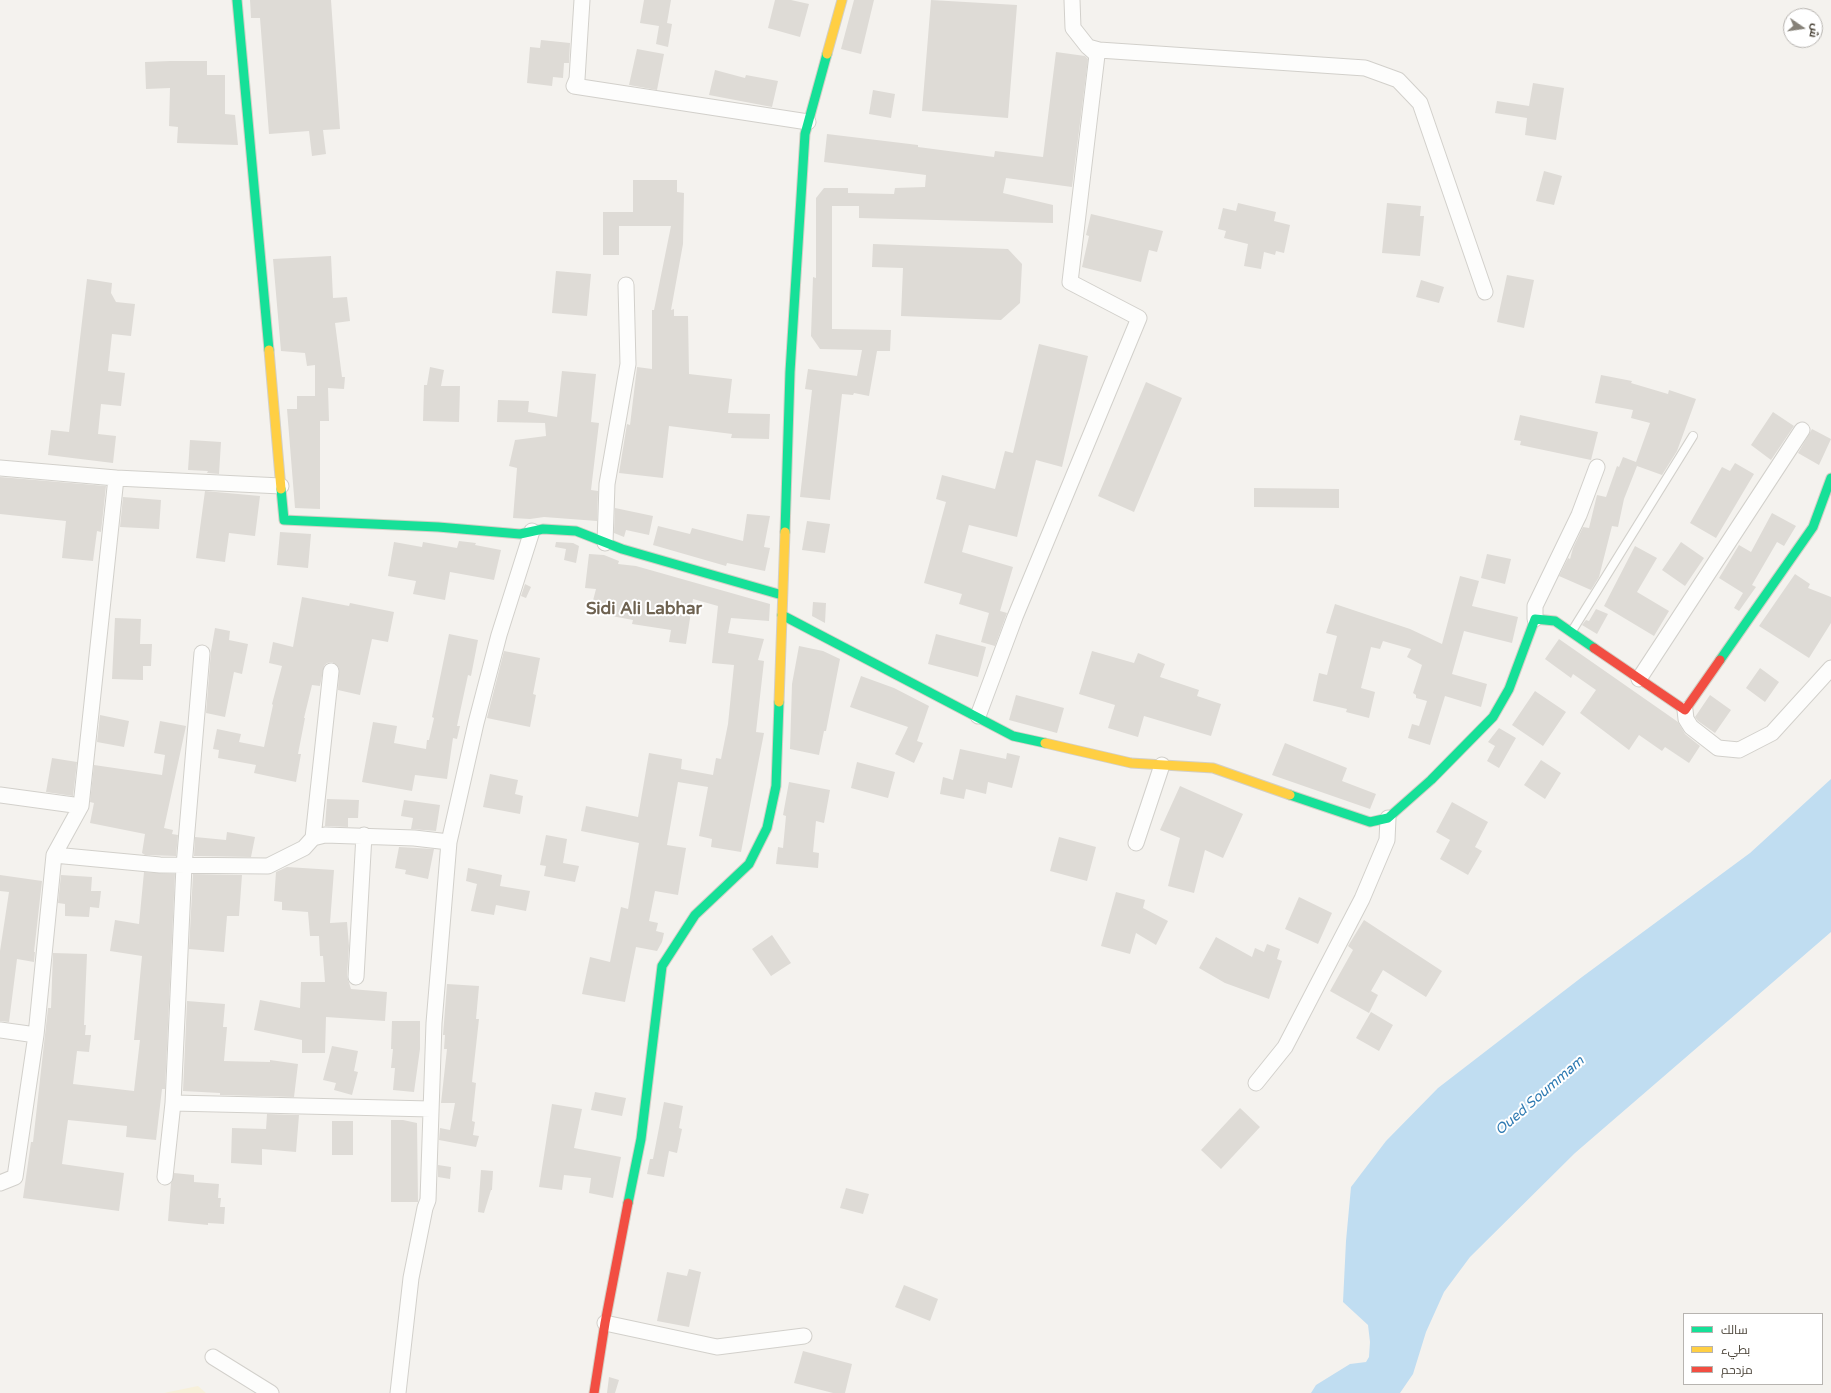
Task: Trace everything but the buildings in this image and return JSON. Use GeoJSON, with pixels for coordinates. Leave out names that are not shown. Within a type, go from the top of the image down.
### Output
{"type":"FeatureCollection","features":[{"type":"Feature","properties":{"kind":"street"},"geometry":{"type":"LineString","coordinates":[[237,0],[284,520],[438,527],[527,536],[543,529],[576,531],[622,549],[782,595]]}},
{"type":"Feature","properties":{"kind":"street"},"geometry":{"type":"LineString","coordinates":[[582,0],[577,79],[574,86],[808,122]]}},
{"type":"Feature","properties":{"kind":"street"},"geometry":{"type":"LineString","coordinates":[[594,1393],[605,1324],[641,1139],[662,966],[695,915],[749,864],[767,828],[776,786],[790,372],[805,134],[842,0]]}},
{"type":"Feature","properties":{"kind":"street"},"geometry":{"type":"LineString","coordinates":[[978,716],[1015,617],[1139,318],[1070,282],[1097,55],[1088,47],[1073,28],[1072,0]]}},
{"type":"Feature","properties":{"kind":"street"},"geometry":{"type":"LineString","coordinates":[[1088,47],[1099,50],[1365,68],[1398,80],[1420,103],[1485,292]]}},
{"type":"Feature","properties":{"kind":"street"},"geometry":{"type":"LineString","coordinates":[[606,543],[607,484],[628,364],[626,285]]}},
{"type":"Feature","properties":{"kind":"street"},"geometry":{"type":"LineString","coordinates":[[1639,679],[1802,430]]}},
{"type":"Feature","properties":{"kind":"street"},"geometry":{"type":"LineString","coordinates":[[1370,822],[1388,818],[1431,780],[1493,717],[1509,689],[1535,619],[1535,606],[1579,516],[1597,467]]}},
{"type":"Feature","properties":{"kind":"street"},"geometry":{"type":"LineString","coordinates":[[0,468],[116,478],[281,486]]}},
{"type":"Feature","properties":{"kind":"street"},"geometry":{"type":"LineString","coordinates":[[0,1183],[15,1177],[36,1035],[54,854],[81,806],[116,478]]}},
{"type":"Feature","properties":{"kind":"street"},"geometry":{"type":"LineString","coordinates":[[1831,478],[1813,527],[1685,710],[1686,719],[1691,727],[1718,748],[1739,750],[1772,733],[1831,668]]}},
{"type":"Feature","properties":{"kind":"street"},"geometry":{"type":"LineString","coordinates":[[398,1393],[411,1278],[425,1208],[428,1200],[434,1023],[449,842],[476,723],[527,536]]}},
{"type":"Feature","properties":{"kind":"street"},"geometry":{"type":"LineString","coordinates":[[782,615],[978,716],[1013,736],[1131,763],[1213,768],[1370,822],[1387,840]]}},
{"type":"Feature","properties":{"kind":"street"},"geometry":{"type":"LineString","coordinates":[[1535,619],[1555,621],[1685,710]]}},
{"type":"Feature","properties":{"kind":"street"},"geometry":{"type":"LineString","coordinates":[[165,1177],[173,1103],[184,866],[202,653]]}},
{"type":"Feature","properties":{"kind":"street"},"geometry":{"type":"LineString","coordinates":[[313,838],[331,671]]}},
{"type":"Feature","properties":{"kind":"street"},"geometry":{"type":"LineString","coordinates":[[1136,843],[1162,765]]}},
{"type":"Feature","properties":{"kind":"street"},"geometry":{"type":"LineString","coordinates":[[0,795],[81,806]]}},
{"type":"Feature","properties":{"kind":"street"},"geometry":{"type":"LineString","coordinates":[[1256,1083],[1285,1047],[1362,899],[1387,840],[1388,818]]}},
{"type":"Feature","properties":{"kind":"street"},"geometry":{"type":"LineString","coordinates":[[54,854],[160,865],[268,866],[304,848],[313,838],[325,835],[364,835],[449,842]]}},
{"type":"Feature","properties":{"kind":"street"},"geometry":{"type":"LineString","coordinates":[[356,977],[364,835]]}},
{"type":"Feature","properties":{"kind":"street"},"geometry":{"type":"LineString","coordinates":[[0,1030],[36,1035]]}},
{"type":"Feature","properties":{"kind":"street"},"geometry":{"type":"LineString","coordinates":[[173,1103],[431,1109]]}},
{"type":"Feature","properties":{"kind":"street"},"geometry":{"type":"LineString","coordinates":[[605,1324],[717,1347],[804,1336]]}},
{"type":"Feature","properties":{"kind":"street"},"geometry":{"type":"LineString","coordinates":[[213,1357],[271,1393]]}},
{"type":"Feature","properties":{"kind":"lane"},"geometry":{"type":"LineString","coordinates":[[1571,632],[1694,436]]}},
{"type":"Feature","properties":{"kind":"sand"},"geometry":{"type":"Polygon","coordinates":[[[198,1386],[206,1393],[164,1393],[198,1386]]]}},
{"type":"Feature","properties":{"kind":"water","name":"Oued Soummam"},"geometry":{"type":"Polygon","coordinates":[[[1831,779],[1831,932],[1575,1153],[1470,1257],[1444,1292],[1426,1332],[1413,1374],[1400,1393],[1311,1393],[1316,1385],[1350,1364],[1366,1362],[1369,1357],[1370,1342],[1368,1325],[1343,1302],[1346,1241],[1351,1187],[1386,1141],[1438,1088],[1582,977],[1750,853],[1831,779]]]}},
{"type":"Feature","properties":{"kind":"traffic: fast"},"geometry":{"type":"LineString","coordinates":[[237,0],[269,350]]}},
{"type":"Feature","properties":{"kind":"traffic: fast"},"geometry":{"type":"LineString","coordinates":[[785,532],[790,372],[805,134],[827,54]]}},
{"type":"Feature","properties":{"kind":"traffic: fast"},"geometry":{"type":"LineString","coordinates":[[1720,660],[1813,527],[1831,478]]}},
{"type":"Feature","properties":{"kind":"traffic: fast"},"geometry":{"type":"LineString","coordinates":[[281,489],[284,520],[438,527],[520,534],[543,529],[576,531],[622,549],[782,595]]}},
{"type":"Feature","properties":{"kind":"traffic: fast"},"geometry":{"type":"LineString","coordinates":[[782,615],[1013,736],[1045,743]]}},
{"type":"Feature","properties":{"kind":"traffic: fast"},"geometry":{"type":"LineString","coordinates":[[1290,795],[1370,822],[1388,818],[1431,780],[1493,717],[1509,689],[1535,619],[1555,621],[1594,648]]}},
{"type":"Feature","properties":{"kind":"traffic: fast"},"geometry":{"type":"LineString","coordinates":[[628,1203],[641,1139],[662,966],[695,915],[749,864],[767,828],[776,786],[779,702]]}},
{"type":"Feature","properties":{"kind":"traffic: slow"},"geometry":{"type":"LineString","coordinates":[[827,54],[842,0]]}},
{"type":"Feature","properties":{"kind":"traffic: slow"},"geometry":{"type":"LineString","coordinates":[[269,350],[281,489]]}},
{"type":"Feature","properties":{"kind":"traffic: slow"},"geometry":{"type":"LineString","coordinates":[[779,702],[785,532]]}},
{"type":"Feature","properties":{"kind":"traffic: slow"},"geometry":{"type":"LineString","coordinates":[[1045,743],[1131,763],[1213,768],[1290,795]]}},
{"type":"Feature","properties":{"kind":"traffic: jam"},"geometry":{"type":"LineString","coordinates":[[1594,648],[1685,710],[1720,660]]}},
{"type":"Feature","properties":{"kind":"traffic: jam"},"geometry":{"type":"LineString","coordinates":[[594,1393],[605,1323],[628,1203]]}},
{"type":"Feature","properties":{"kind":"district","name":"Sidi Ali Labhar"},"geometry":{"type":"Point","coordinates":[644,610]}}]}
